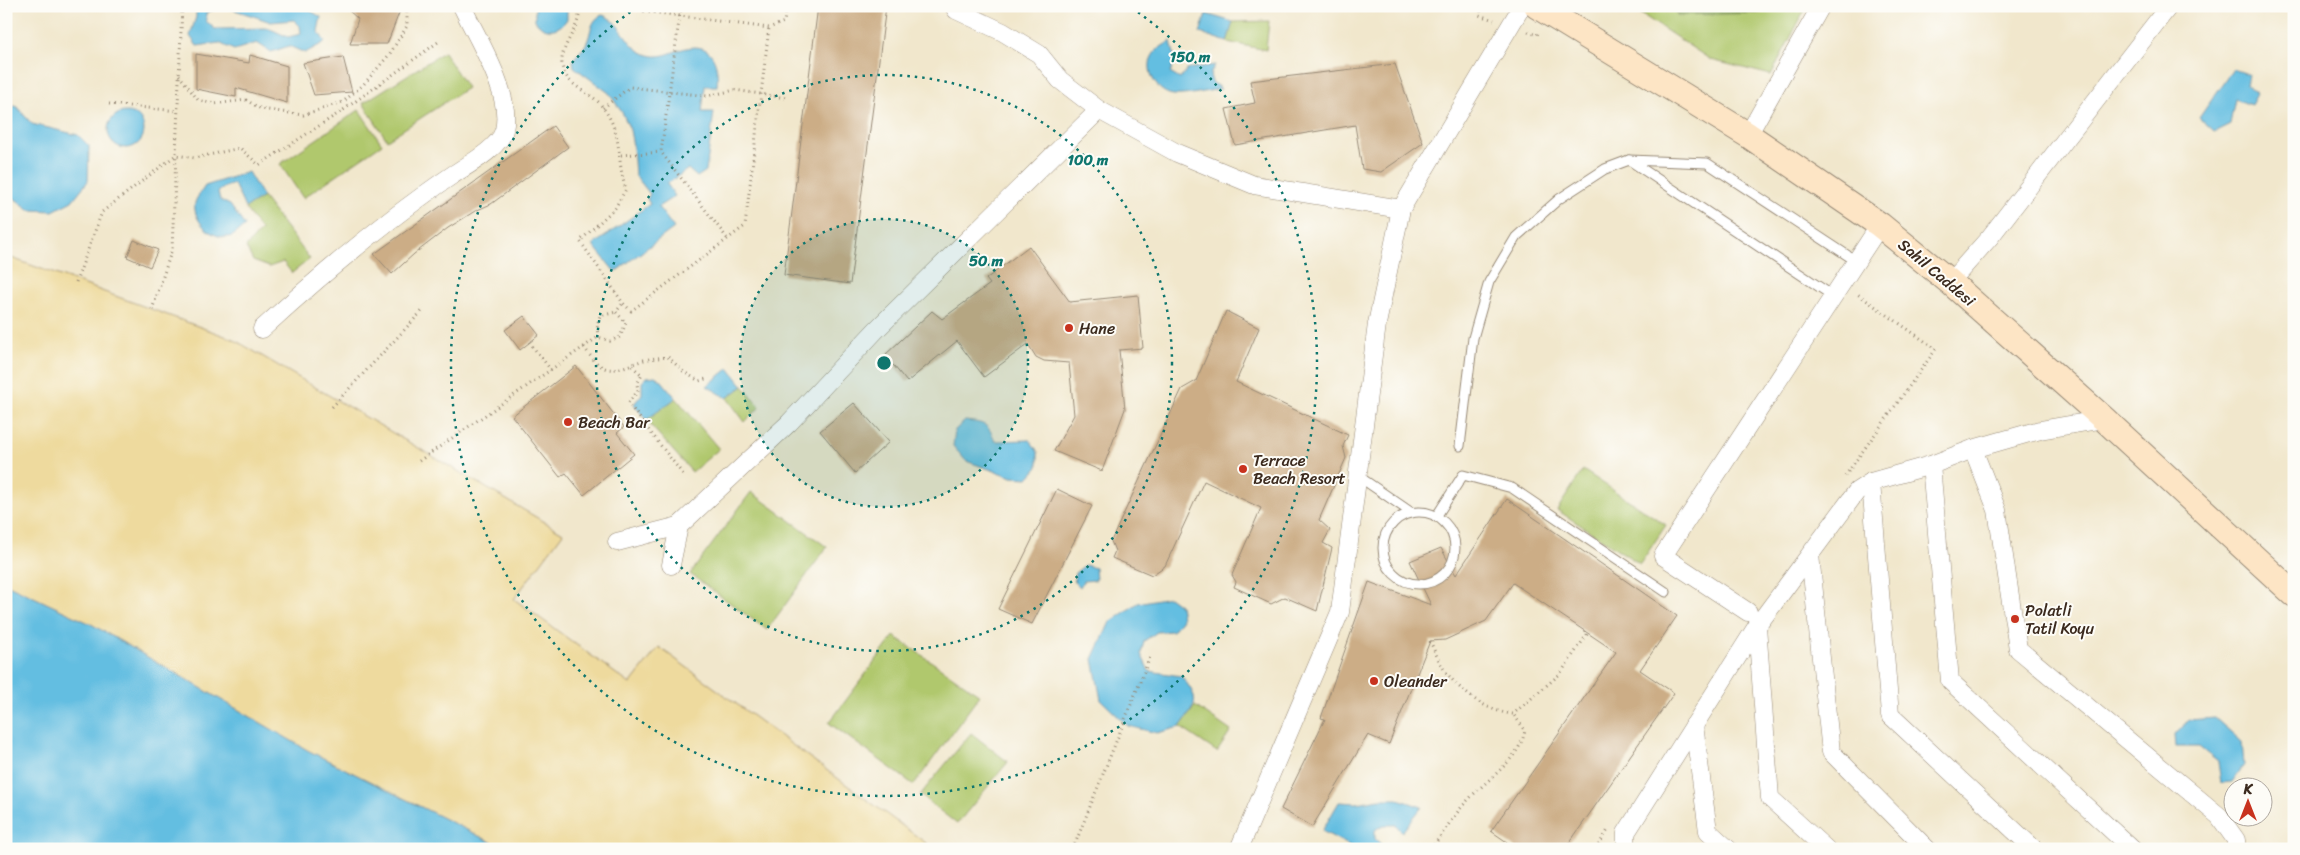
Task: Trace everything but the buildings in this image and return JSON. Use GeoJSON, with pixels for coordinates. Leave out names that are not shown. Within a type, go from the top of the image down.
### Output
{"type":"FeatureCollection","features":[{"type":"Feature","properties":{"kind":"main road","name":"Sahil Caddesi"},"geometry":{"type":"LineString","coordinates":[[1537,6],[1748,136],[1880,225],[1950,282],[2104,419],[2294,594]]}},
{"type":"Feature","properties":{"kind":"street"},"geometry":{"type":"LineString","coordinates":[[262,329],[335,262],[417,199],[502,139],[505,128],[506,105],[491,67],[462,6]]}},
{"type":"Feature","properties":{"kind":"street"},"geometry":{"type":"LineString","coordinates":[[954,6],[956,10],[1003,32],[1039,54],[1060,80],[1099,110],[1176,153],[1254,185],[1401,209]]}},
{"type":"Feature","properties":{"kind":"street"},"geometry":{"type":"LineString","coordinates":[[1239,849],[1340,612],[1376,324],[1401,209],[1522,6]]}},
{"type":"Feature","properties":{"kind":"street"},"geometry":{"type":"LineString","coordinates":[[1748,136],[1821,6]]}},
{"type":"Feature","properties":{"kind":"street"},"geometry":{"type":"LineString","coordinates":[[1950,282],[1990,237],[2170,6]]}},
{"type":"Feature","properties":{"kind":"street"},"geometry":{"type":"LineString","coordinates":[[617,542],[679,526],[790,423],[877,329],[1099,110]]}},
{"type":"Feature","properties":{"kind":"street"},"geometry":{"type":"LineString","coordinates":[[1826,849],[1770,798],[1753,619],[1663,556],[1880,225]]}},
{"type":"Feature","properties":{"kind":"street"},"geometry":{"type":"LineString","coordinates":[[1626,849],[1626,833],[1694,725],[1753,619],[1810,555],[1857,491],[1871,482],[1931,465],[1973,449],[2040,430],[2104,419]]}},
{"type":"Feature","properties":{"kind":"street"},"geometry":{"type":"LineString","coordinates":[[1973,449],[1997,510],[2018,649],[2219,816],[2236,840],[2236,849]]}},
{"type":"Feature","properties":{"kind":"street"},"geometry":{"type":"LineString","coordinates":[[1931,465],[1950,681],[2132,849]]}},
{"type":"Feature","properties":{"kind":"street"},"geometry":{"type":"LineString","coordinates":[[1871,482],[1890,715],[2034,849]]}},
{"type":"Feature","properties":{"kind":"street"},"geometry":{"type":"LineString","coordinates":[[671,565],[679,526]]}},
{"type":"Feature","properties":{"kind":"street"},"geometry":{"type":"LineString","coordinates":[[1810,555],[1831,752],[1927,849]]}},
{"type":"Feature","properties":{"kind":"street"},"geometry":{"type":"LineString","coordinates":[[1694,725],[1708,831],[1728,849]]}},
{"type":"Feature","properties":{"kind":"lane"},"geometry":{"type":"LineString","coordinates":[[1629,160],[1837,290]]}},
{"type":"Feature","properties":{"kind":"lane"},"geometry":{"type":"LineString","coordinates":[[1460,446],[1473,338],[1489,282],[1516,237],[1559,199],[1605,169],[1629,160],[1707,163],[1856,261]]}},
{"type":"Feature","properties":{"kind":"lane"},"geometry":{"type":"LineString","coordinates":[[1436,517],[1463,475],[1512,488],[1666,592]]}},
{"type":"Feature","properties":{"kind":"lane"},"geometry":{"type":"LineString","coordinates":[[1358,476],[1412,513]]}},
{"type":"Feature","properties":{"kind":"lane"},"geometry":{"type":"LineString","coordinates":[[1412,513],[1424,513],[1436,517],[1446,525],[1452,536],[1453,560],[1446,571],[1437,579],[1425,584],[1413,584],[1402,580],[1387,565],[1383,554],[1386,533],[1402,517],[1412,513]]}},
{"type":"Feature","properties":{"kind":"path"},"geometry":{"type":"LineString","coordinates":[[152,310],[172,249],[182,6]]}},
{"type":"Feature","properties":{"kind":"path"},"geometry":{"type":"LineString","coordinates":[[179,75],[198,100],[214,104],[246,100],[261,108],[303,115],[344,102],[363,84],[389,55],[407,26],[407,6]]}},
{"type":"Feature","properties":{"kind":"path"},"geometry":{"type":"LineString","coordinates":[[580,6],[575,30],[562,55],[562,67],[574,86],[600,104],[615,126],[621,155],[622,177],[626,189],[615,208],[580,241],[623,304],[631,311],[745,226],[769,28]]}},
{"type":"Feature","properties":{"kind":"path"},"geometry":{"type":"LineString","coordinates":[[643,6],[644,11],[769,28],[784,22],[787,6]]}},
{"type":"Feature","properties":{"kind":"path"},"geometry":{"type":"LineString","coordinates":[[681,6],[677,46],[661,150],[727,238]]}},
{"type":"Feature","properties":{"kind":"path"},"geometry":{"type":"LineString","coordinates":[[76,282],[102,212],[176,155],[195,158],[240,148],[259,165],[342,111],[441,40]]}},
{"type":"Feature","properties":{"kind":"path"},"geometry":{"type":"LineString","coordinates":[[603,108],[630,88],[707,96],[735,90],[786,98]]}},
{"type":"Feature","properties":{"kind":"path"},"geometry":{"type":"LineString","coordinates":[[109,104],[178,112]]}},
{"type":"Feature","properties":{"kind":"path"},"geometry":{"type":"LineString","coordinates":[[621,155],[661,150]]}},
{"type":"Feature","properties":{"kind":"path"},"geometry":{"type":"LineString","coordinates":[[1837,290],[1936,349],[1845,477]]}},
{"type":"Feature","properties":{"kind":"path"},"geometry":{"type":"LineString","coordinates":[[598,337],[597,325],[600,316],[616,312],[623,304]]}},
{"type":"Feature","properties":{"kind":"path"},"geometry":{"type":"LineString","coordinates":[[332,408],[424,309]]}},
{"type":"Feature","properties":{"kind":"path"},"geometry":{"type":"LineString","coordinates":[[598,337],[610,341],[620,337],[626,323],[616,312]]}},
{"type":"Feature","properties":{"kind":"path"},"geometry":{"type":"LineString","coordinates":[[419,461],[598,337]]}},
{"type":"Feature","properties":{"kind":"path"},"geometry":{"type":"LineString","coordinates":[[529,342],[551,370]]}},
{"type":"Feature","properties":{"kind":"path"},"geometry":{"type":"LineString","coordinates":[[584,347],[593,360],[611,370],[632,366],[645,360],[668,357],[684,372],[699,381],[709,378]]}},
{"type":"Feature","properties":{"kind":"path"},"geometry":{"type":"LineString","coordinates":[[632,366],[642,375],[637,384],[638,391],[628,403],[685,477]]}},
{"type":"Feature","properties":{"kind":"path"},"geometry":{"type":"LineString","coordinates":[[1513,714],[1560,674],[1588,633]]}},
{"type":"Feature","properties":{"kind":"path"},"geometry":{"type":"LineString","coordinates":[[1430,641],[1448,675],[1467,694],[1494,709],[1513,714],[1525,730],[1523,741],[1503,767],[1468,800],[1431,849]]}},
{"type":"Feature","properties":{"kind":"path"},"geometry":{"type":"LineString","coordinates":[[1073,849],[1150,657]]}},
{"type":"Feature","properties":{"kind":"green space"},"geometry":{"type":"Polygon","coordinates":[[[1629,6],[1807,6],[1771,75],[1711,60],[1629,6]]]}},
{"type":"Feature","properties":{"kind":"green space"},"geometry":{"type":"Polygon","coordinates":[[[1673,6],[1764,6],[1759,13],[1677,15],[1673,6]]]}},
{"type":"Feature","properties":{"kind":"green space"},"geometry":{"type":"Polygon","coordinates":[[[1269,21],[1266,50],[1227,42],[1233,22],[1269,21]]]}},
{"type":"Feature","properties":{"kind":"green space"},"geometry":{"type":"Polygon","coordinates":[[[444,52],[467,88],[387,140],[363,103],[444,52]]]}},
{"type":"Feature","properties":{"kind":"green space"},"geometry":{"type":"Polygon","coordinates":[[[359,110],[382,144],[303,198],[280,164],[359,110]]]}},
{"type":"Feature","properties":{"kind":"green space"},"geometry":{"type":"Polygon","coordinates":[[[263,197],[310,259],[292,273],[283,262],[269,267],[253,261],[246,247],[261,230],[245,208],[263,197]]]}},
{"type":"Feature","properties":{"kind":"green space"},"geometry":{"type":"Polygon","coordinates":[[[743,386],[760,407],[745,422],[727,398],[743,386]]]}},
{"type":"Feature","properties":{"kind":"green space"},"geometry":{"type":"Polygon","coordinates":[[[676,398],[719,449],[692,472],[646,420],[676,398]]]}},
{"type":"Feature","properties":{"kind":"green space"},"geometry":{"type":"Polygon","coordinates":[[[1583,470],[1666,525],[1640,564],[1557,510],[1583,470]]]}},
{"type":"Feature","properties":{"kind":"green space"},"geometry":{"type":"Polygon","coordinates":[[[751,492],[827,547],[767,630],[690,574],[751,492]]]}},
{"type":"Feature","properties":{"kind":"green space"},"geometry":{"type":"Polygon","coordinates":[[[894,636],[980,695],[914,785],[829,723],[894,636]]]}},
{"type":"Feature","properties":{"kind":"green space"},"geometry":{"type":"Polygon","coordinates":[[[1195,706],[1231,731],[1217,752],[1180,727],[1195,706]]]}},
{"type":"Feature","properties":{"kind":"green space"},"geometry":{"type":"Polygon","coordinates":[[[971,733],[1008,762],[957,824],[920,795],[971,733]]]}},
{"type":"Feature","properties":{"kind":"sand"},"geometry":{"type":"Polygon","coordinates":[[[6,256],[233,339],[563,533],[514,599],[630,684],[659,647],[934,849],[505,849],[309,751],[91,624],[6,584],[6,256]]]}},
{"type":"Feature","properties":{"kind":"water"},"geometry":{"type":"Polygon","coordinates":[[[196,6],[222,6],[206,13],[206,21],[215,29],[268,28],[288,37],[301,34],[300,26],[294,20],[271,22],[223,6],[302,6],[321,17],[318,31],[325,42],[305,53],[289,46],[271,52],[257,43],[234,50],[219,43],[197,46],[190,36],[196,17],[196,6]]]}},
{"type":"Feature","properties":{"kind":"water"},"geometry":{"type":"Polygon","coordinates":[[[535,6],[567,6],[567,19],[556,28],[547,29],[535,20],[535,6]]]}},
{"type":"Feature","properties":{"kind":"water"},"geometry":{"type":"Polygon","coordinates":[[[1206,14],[1233,22],[1227,42],[1200,33],[1206,14]]]}},
{"type":"Feature","properties":{"kind":"water"},"geometry":{"type":"Polygon","coordinates":[[[602,15],[613,21],[636,48],[648,55],[665,55],[696,47],[709,52],[716,64],[717,71],[717,86],[705,86],[702,112],[714,112],[706,171],[697,177],[688,169],[667,184],[675,196],[658,207],[674,228],[615,272],[593,245],[650,204],[647,199],[650,194],[635,175],[630,130],[623,114],[609,93],[574,67],[573,60],[586,44],[595,21],[602,15]]]}},
{"type":"Feature","properties":{"kind":"water"},"geometry":{"type":"Polygon","coordinates":[[[1171,41],[1175,58],[1170,73],[1180,79],[1187,69],[1215,65],[1210,75],[1212,82],[1221,89],[1174,95],[1168,94],[1158,87],[1150,70],[1151,59],[1157,50],[1171,41]]]}},
{"type":"Feature","properties":{"kind":"water"},"geometry":{"type":"Polygon","coordinates":[[[2233,69],[2248,74],[2246,85],[2257,94],[2251,105],[2235,99],[2230,124],[2214,132],[2199,118],[2233,69]]]}},
{"type":"Feature","properties":{"kind":"water"},"geometry":{"type":"Polygon","coordinates":[[[16,106],[32,124],[78,135],[89,146],[88,181],[72,201],[53,211],[30,210],[6,192],[6,107],[16,106]]]}},
{"type":"Feature","properties":{"kind":"water"},"geometry":{"type":"Polygon","coordinates":[[[126,112],[133,113],[139,117],[143,123],[143,137],[139,143],[133,147],[126,148],[119,147],[113,143],[109,137],[108,130],[109,123],[113,117],[119,113],[126,112]]]}},
{"type":"Feature","properties":{"kind":"water"},"geometry":{"type":"Polygon","coordinates":[[[248,172],[263,197],[245,208],[234,184],[225,187],[218,192],[220,200],[230,205],[245,226],[232,236],[218,236],[212,233],[197,217],[195,203],[198,197],[205,186],[248,172]]]}},
{"type":"Feature","properties":{"kind":"water"},"geometry":{"type":"Polygon","coordinates":[[[729,368],[743,386],[727,398],[707,386],[729,368]]]}},
{"type":"Feature","properties":{"kind":"water"},"geometry":{"type":"Polygon","coordinates":[[[655,376],[661,380],[676,398],[646,420],[634,404],[642,394],[642,382],[647,377],[655,376]]]}},
{"type":"Feature","properties":{"kind":"water"},"geometry":{"type":"Polygon","coordinates":[[[965,421],[977,422],[987,427],[995,441],[1030,440],[1038,452],[1038,467],[1028,478],[1012,477],[966,461],[953,446],[955,430],[965,421]]]}},
{"type":"Feature","properties":{"kind":"water"},"geometry":{"type":"Polygon","coordinates":[[[1085,565],[1095,568],[1096,580],[1083,581],[1080,587],[1074,581],[1075,573],[1085,565]]]}},
{"type":"Feature","properties":{"kind":"water"},"geometry":{"type":"Polygon","coordinates":[[[6,584],[91,624],[309,751],[505,849],[6,849],[6,584]]]}},
{"type":"Feature","properties":{"kind":"water"},"geometry":{"type":"Polygon","coordinates":[[[1169,597],[1180,605],[1182,619],[1173,631],[1157,632],[1144,641],[1141,654],[1149,671],[1181,676],[1192,691],[1194,702],[1193,707],[1180,727],[1157,733],[1128,726],[1101,700],[1093,659],[1110,622],[1138,603],[1169,597]]]}},
{"type":"Feature","properties":{"kind":"water"},"geometry":{"type":"Polygon","coordinates":[[[2215,718],[2242,742],[2244,765],[2235,778],[2222,778],[2221,783],[2218,762],[2199,747],[2176,747],[2175,735],[2189,720],[2215,718]]]}},
{"type":"Feature","properties":{"kind":"water"},"geometry":{"type":"Polygon","coordinates":[[[1380,799],[1398,799],[1422,807],[1402,832],[1396,825],[1383,825],[1375,830],[1375,839],[1382,845],[1379,849],[1356,849],[1322,831],[1339,802],[1356,803],[1380,799]]]}},
{"type":"Feature","properties":{"kind":"place","name":"Hane"},"geometry":{"type":"Point","coordinates":[1069,328]}},
{"type":"Feature","properties":{"kind":"place","name":"Beach Bar"},"geometry":{"type":"Point","coordinates":[568,422]}},
{"type":"Feature","properties":{"kind":"place","name":"Terrace Beach Resort"},"geometry":{"type":"Point","coordinates":[1243,469]}},
{"type":"Feature","properties":{"kind":"place","name":"Polatli Tatil Koyu"},"geometry":{"type":"Point","coordinates":[2015,619]}},
{"type":"Feature","properties":{"kind":"place","name":"Oleander"},"geometry":{"type":"Point","coordinates":[1374,681]}}]}
